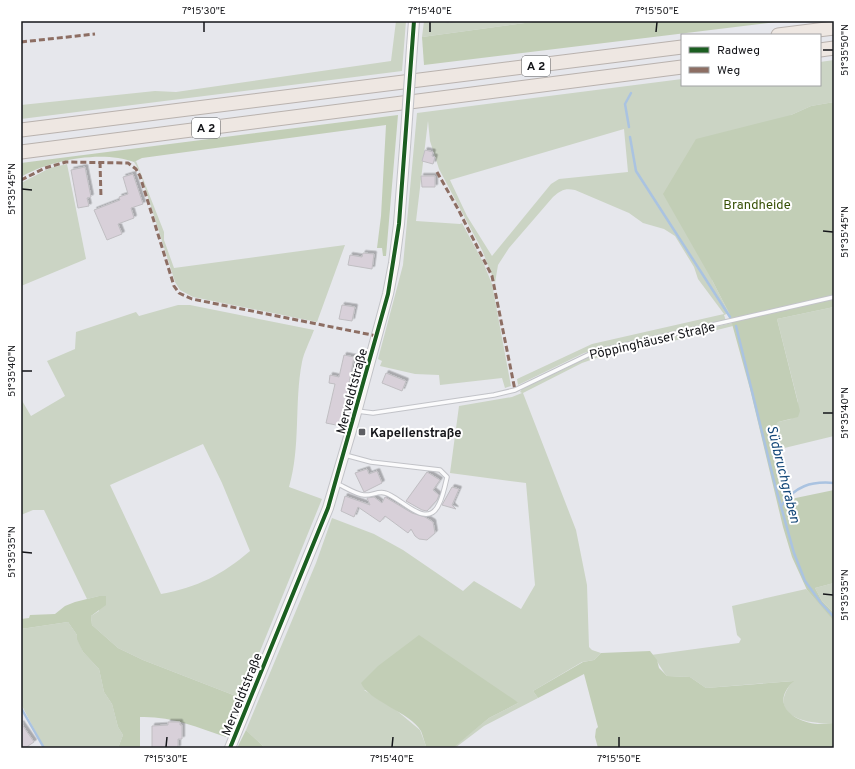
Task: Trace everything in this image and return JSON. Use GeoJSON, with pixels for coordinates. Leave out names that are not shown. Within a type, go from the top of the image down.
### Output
{"type":"FeatureCollection","features":[{"type":"Feature","properties":{"kind":"highway"},"geometry":{"type":"LineString","coordinates":[[786,34],[834,28]]}},
{"type":"Feature","properties":{"kind":"highway","name":"A 2"},"geometry":{"type":"LineString","coordinates":[[21,130],[681,47]]}},
{"type":"Feature","properties":{"kind":"highway"},"geometry":{"type":"LineString","coordinates":[[821,50],[834,48]]}},
{"type":"Feature","properties":{"kind":"highway","name":"A 2"},"geometry":{"type":"LineString","coordinates":[[21,152],[681,67]]}},
{"type":"Feature","properties":{"kind":"street","name":"Merveldtstraße"},"geometry":{"type":"LineString","coordinates":[[230,748],[328,508],[388,294],[399,224],[414,21]]}},
{"type":"Feature","properties":{"kind":"lane","name":"Pöppinghäuser Straße"},"geometry":{"type":"LineString","coordinates":[[356,411],[373,413],[494,395],[515,390],[594,352],[834,297]]}},
{"type":"Feature","properties":{"kind":"lane"},"geometry":{"type":"LineString","coordinates":[[336,483],[363,495],[383,492],[393,496],[419,514],[427,515],[435,512],[439,505],[448,478],[440,470],[370,462],[344,455]]}},
{"type":"Feature","properties":{"kind":"path"},"geometry":{"type":"LineString","coordinates":[[445,21],[449,23],[455,21]]}},
{"type":"Feature","properties":{"kind":"green space"},"geometry":{"type":"Polygon","coordinates":[[[396,21],[406,21],[402,71],[21,119],[21,105],[155,91],[176,92],[391,61],[396,21]]]}},
{"type":"Feature","properties":{"kind":"green space"},"geometry":{"type":"Polygon","coordinates":[[[424,21],[540,21],[422,37],[424,21]]]}},
{"type":"Feature","properties":{"kind":"green space"},"geometry":{"type":"Polygon","coordinates":[[[540,21],[785,21],[424,65],[422,37],[540,21]]]}},
{"type":"Feature","properties":{"kind":"green space"},"geometry":{"type":"Polygon","coordinates":[[[834,60],[834,102],[811,106],[791,115],[712,280],[729,313],[724,315],[726,321],[600,348],[584,353],[518,385],[517,379],[592,344],[724,314],[698,279],[694,267],[675,236],[664,229],[643,223],[629,213],[572,189],[563,190],[553,197],[509,248],[498,265],[495,283],[482,250],[439,169],[430,141],[428,121],[416,221],[462,223],[483,262],[492,284],[511,386],[505,388],[502,378],[440,385],[439,375],[415,374],[380,366],[382,361],[378,359],[403,265],[417,113],[681,79],[681,86],[821,86],[821,62],[834,60]],[[624,129],[450,180],[467,216],[492,256],[551,184],[559,179],[628,172],[624,129]]]}},
{"type":"Feature","properties":{"kind":"green space","name":"Brandheide"},"geometry":{"type":"Polygon","coordinates":[[[834,102],[834,307],[777,319],[800,411],[798,417],[778,422],[773,439],[773,449],[776,472],[786,500],[834,490],[834,583],[815,588],[822,601],[834,613],[834,621],[807,590],[792,557],[783,527],[750,389],[729,313],[663,194],[696,139],[791,115],[811,106],[834,102]]]}},
{"type":"Feature","properties":{"kind":"green space"},"geometry":{"type":"Polygon","coordinates":[[[398,115],[386,256],[383,256],[382,248],[377,248],[381,216],[386,125],[142,158],[134,162],[107,157],[76,159],[46,166],[21,177],[21,163],[398,115]]]}},
{"type":"Feature","properties":{"kind":"green space"},"geometry":{"type":"Polygon","coordinates":[[[136,161],[164,232],[164,240],[174,268],[345,245],[317,322],[193,297],[180,290],[175,282],[140,172],[134,162],[136,161]]]}},
{"type":"Feature","properties":{"kind":"green space"},"geometry":{"type":"Polygon","coordinates":[[[67,164],[86,259],[21,286],[21,183],[50,168],[67,164]]]}},
{"type":"Feature","properties":{"kind":"green space"},"geometry":{"type":"Polygon","coordinates":[[[178,305],[190,305],[314,330],[302,362],[298,393],[295,456],[289,487],[322,499],[241,698],[143,660],[118,648],[92,625],[91,616],[99,611],[99,596],[87,599],[44,510],[33,510],[21,515],[21,399],[31,416],[65,396],[47,361],[75,349],[76,332],[136,312],[139,316],[178,305]],[[203,444],[110,485],[161,594],[187,588],[209,579],[229,567],[250,551],[222,483],[203,444]]]}},
{"type":"Feature","properties":{"kind":"green space"},"geometry":{"type":"Polygon","coordinates":[[[834,307],[834,436],[772,451],[776,424],[778,422],[791,419],[798,402],[777,319],[834,307]]]}},
{"type":"Feature","properties":{"kind":"green space"},"geometry":{"type":"Polygon","coordinates":[[[732,323],[733,326],[661,344],[608,354],[582,363],[523,393],[576,530],[587,585],[589,647],[592,650],[601,653],[594,660],[582,662],[533,691],[538,698],[484,726],[455,748],[452,748],[489,718],[518,703],[364,690],[396,710],[420,730],[426,746],[421,748],[265,748],[246,730],[316,563],[332,518],[374,534],[403,550],[463,591],[474,581],[521,609],[535,585],[526,483],[450,473],[459,406],[512,397],[522,393],[520,392],[522,389],[593,355],[732,323]]]}},
{"type":"Feature","properties":{"kind":"green space"},"geometry":{"type":"Polygon","coordinates":[[[834,583],[834,613],[822,601],[815,588],[834,583]]]}},
{"type":"Feature","properties":{"kind":"green space"},"geometry":{"type":"Polygon","coordinates":[[[806,589],[834,620],[834,723],[801,720],[792,716],[786,710],[784,702],[786,693],[793,681],[706,688],[690,677],[667,676],[651,655],[739,643],[741,639],[737,635],[732,606],[806,589]]]}},
{"type":"Feature","properties":{"kind":"green space"},"geometry":{"type":"Polygon","coordinates":[[[99,596],[106,596],[106,605],[91,616],[92,625],[118,648],[143,660],[241,698],[226,737],[173,720],[140,717],[140,748],[118,748],[123,735],[118,727],[112,704],[104,692],[99,669],[83,652],[77,639],[77,635],[68,622],[21,629],[21,619],[29,618],[30,615],[55,614],[65,606],[99,596]]]}},
{"type":"Feature","properties":{"kind":"green space"},"geometry":{"type":"Polygon","coordinates":[[[68,622],[77,635],[83,652],[99,669],[104,692],[112,704],[118,727],[123,735],[118,748],[44,748],[21,704],[21,629],[68,622]]]}},
{"type":"Feature","properties":{"kind":"green space"},"geometry":{"type":"Polygon","coordinates":[[[419,635],[518,703],[489,718],[453,748],[421,748],[426,746],[421,731],[416,724],[380,701],[365,689],[361,683],[378,666],[419,635]]]}},
{"type":"Feature","properties":{"kind":"green space"},"geometry":{"type":"Polygon","coordinates":[[[650,651],[657,660],[659,668],[667,676],[690,677],[706,688],[794,681],[787,689],[784,697],[784,704],[787,710],[793,716],[809,723],[834,723],[834,748],[598,748],[595,737],[596,729],[598,727],[584,674],[538,698],[533,691],[583,662],[594,660],[601,653],[650,651]]]}},
{"type":"Feature","properties":{"kind":"green space"},"geometry":{"type":"Polygon","coordinates":[[[246,730],[265,748],[237,748],[246,730]]]}},
{"type":"Feature","properties":{"kind":"building"},"geometry":{"type":"Polygon","coordinates":[[[425,150],[433,152],[432,156],[435,157],[433,164],[422,161],[425,150]]]}},
{"type":"Feature","properties":{"kind":"building"},"geometry":{"type":"Polygon","coordinates":[[[85,167],[91,197],[87,198],[89,206],[78,208],[71,170],[85,167]]]}},
{"type":"Feature","properties":{"kind":"building"},"geometry":{"type":"Polygon","coordinates":[[[133,174],[143,204],[131,208],[134,218],[118,224],[122,234],[107,240],[94,210],[120,200],[119,197],[128,194],[123,177],[133,174]]]}},
{"type":"Feature","properties":{"kind":"building"},"geometry":{"type":"Polygon","coordinates":[[[421,176],[435,176],[435,187],[422,187],[421,176]]]}},
{"type":"Feature","properties":{"kind":"building"},"geometry":{"type":"Polygon","coordinates":[[[363,253],[374,254],[372,269],[348,265],[350,255],[362,257],[363,253]]]}},
{"type":"Feature","properties":{"kind":"building"},"geometry":{"type":"Polygon","coordinates":[[[342,305],[355,307],[352,321],[339,319],[342,305]]]}},
{"type":"Feature","properties":{"kind":"building"},"geometry":{"type":"Polygon","coordinates":[[[344,355],[354,357],[341,426],[326,423],[335,384],[329,383],[330,375],[339,377],[344,355]]]}},
{"type":"Feature","properties":{"kind":"building"},"geometry":{"type":"Polygon","coordinates":[[[386,373],[406,381],[402,391],[382,383],[386,373]]]}},
{"type":"Feature","properties":{"kind":"building"},"geometry":{"type":"Polygon","coordinates":[[[367,469],[369,474],[377,471],[382,483],[364,492],[355,473],[367,469]]]}},
{"type":"Feature","properties":{"kind":"building"},"geometry":{"type":"Polygon","coordinates":[[[427,472],[440,480],[433,490],[439,495],[437,500],[427,511],[422,510],[406,501],[427,472]]]}},
{"type":"Feature","properties":{"kind":"building"},"geometry":{"type":"Polygon","coordinates":[[[452,487],[459,489],[452,505],[456,509],[442,505],[452,487]]]}},
{"type":"Feature","properties":{"kind":"building"},"geometry":{"type":"Polygon","coordinates":[[[345,496],[370,505],[367,498],[374,497],[382,503],[385,497],[412,513],[425,517],[433,522],[435,533],[427,540],[419,539],[415,536],[411,529],[408,533],[385,516],[380,522],[358,507],[354,517],[341,511],[345,496]]]}},
{"type":"Feature","properties":{"kind":"building"},"geometry":{"type":"Polygon","coordinates":[[[168,722],[180,722],[180,725],[182,725],[182,739],[178,739],[178,748],[152,748],[152,726],[168,725],[168,722]]]}},
{"type":"Feature","properties":{"kind":"building"},"geometry":{"type":"Polygon","coordinates":[[[21,723],[34,742],[25,748],[21,748],[21,723]]]}},
{"type":"Feature","properties":{"kind":"waterway","name":"Südbruchgraben"},"geometry":{"type":"LineString","coordinates":[[629,127],[625,104],[631,93]]}},
{"type":"Feature","properties":{"kind":"waterway","name":"Südbruchgraben"},"geometry":{"type":"LineString","coordinates":[[630,137],[636,171],[730,317]]}},
{"type":"Feature","properties":{"kind":"waterway","name":"Südbruchgraben"},"geometry":{"type":"LineString","coordinates":[[736,326],[775,485],[794,553],[805,581],[821,603],[834,617]]}},
{"type":"Feature","properties":{"kind":"waterway"},"geometry":{"type":"LineString","coordinates":[[781,506],[786,499],[804,486],[818,483],[834,483]]}},
{"type":"Feature","properties":{"kind":"waterway"},"geometry":{"type":"LineString","coordinates":[[21,708],[44,748]]}},
{"type":"Feature","properties":{"kind":"marked path"},"geometry":{"type":"LineString","coordinates":[[21,42],[95,34]]}},
{"type":"Feature","properties":{"kind":"marked path"},"geometry":{"type":"LineString","coordinates":[[21,180],[45,168],[66,162],[128,163],[136,169],[140,176],[174,286],[179,293],[192,299],[377,336]]}},
{"type":"Feature","properties":{"kind":"marked path"},"geometry":{"type":"LineString","coordinates":[[100,162],[101,198]]}},
{"type":"Feature","properties":{"kind":"marked path"},"geometry":{"type":"LineString","coordinates":[[437,172],[458,209],[492,276],[515,390]]}},
{"type":"Feature","properties":{"kind":"cycle path"},"geometry":{"type":"LineString","coordinates":[[230,748],[328,508],[388,294],[399,224],[414,21]]}},
{"type":"Feature","properties":{"kind":"place","name":"Kapellenstraße"},"geometry":{"type":"Point","coordinates":[362,432]}}]}
